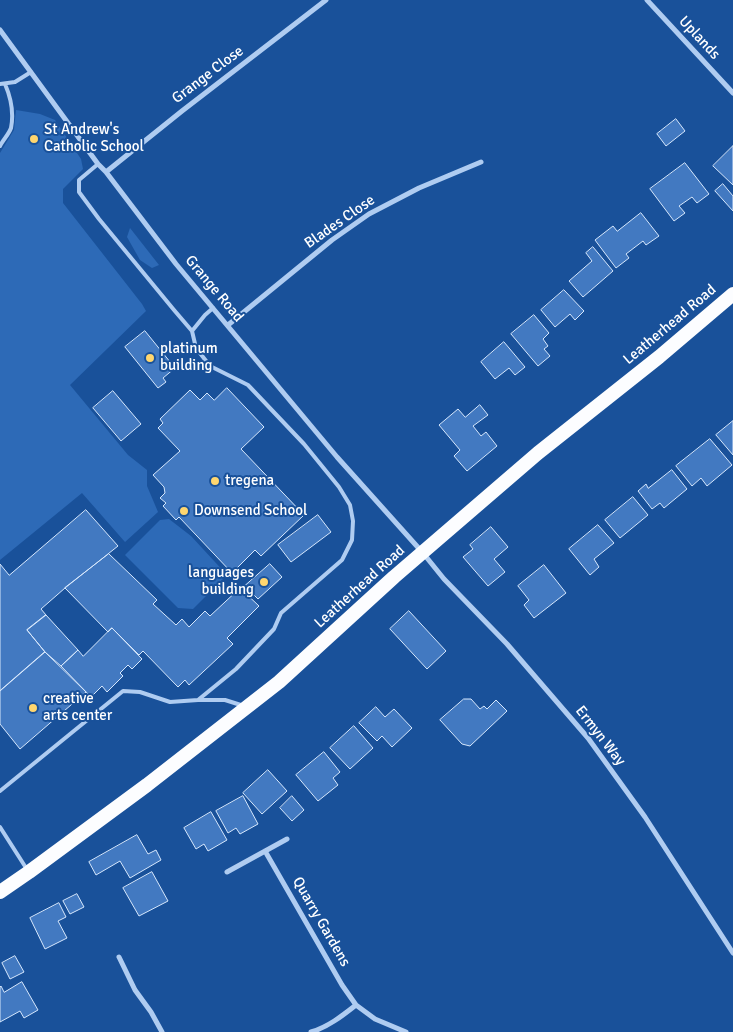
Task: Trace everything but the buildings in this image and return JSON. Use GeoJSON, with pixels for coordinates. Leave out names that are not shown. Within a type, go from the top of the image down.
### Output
{"type":"FeatureCollection","features":[{"type":"Feature","properties":{"kind":"highway","name":"Leatherhead Road"},"geometry":{"type":"LineString","coordinates":[[0,892],[147,785],[279,682],[394,577],[538,453],[659,357],[733,294]]}},
{"type":"Feature","properties":{"kind":"street","name":"Grange Close"},"geometry":{"type":"LineString","coordinates":[[106,172],[182,110],[326,0]]}},
{"type":"Feature","properties":{"kind":"street","name":"Uplands"},"geometry":{"type":"LineString","coordinates":[[647,0],[733,93]]}},
{"type":"Feature","properties":{"kind":"street","name":"Grange Road"},"geometry":{"type":"LineString","coordinates":[[0,30],[98,164],[176,264],[337,457],[423,553]]}},
{"type":"Feature","properties":{"kind":"street","name":"Blades Close"},"geometry":{"type":"LineString","coordinates":[[228,325],[332,240],[369,214],[419,188],[481,162]]}},
{"type":"Feature","properties":{"kind":"street","name":"Ermyn Way"},"geometry":{"type":"LineString","coordinates":[[423,553],[444,579],[507,644],[588,738],[645,817],[731,946],[733,953]]}},
{"type":"Feature","properties":{"kind":"street"},"geometry":{"type":"LineString","coordinates":[[226,872],[287,839]]}},
{"type":"Feature","properties":{"kind":"street","name":"Quarry Gardens"},"geometry":{"type":"LineString","coordinates":[[265,851],[356,1005],[375,1019],[406,1032]]}},
{"type":"Feature","properties":{"kind":"street"},"geometry":{"type":"LineString","coordinates":[[118,956],[135,990],[151,1012],[162,1032]]}},
{"type":"Feature","properties":{"kind":"street"},"geometry":{"type":"LineString","coordinates":[[311,1032],[339,1018],[356,1005]]}},
{"type":"Feature","properties":{"kind":"lane"},"geometry":{"type":"LineString","coordinates":[[0,84],[15,82],[31,72]]}},
{"type":"Feature","properties":{"kind":"lane"},"geometry":{"type":"LineString","coordinates":[[0,146],[10,130],[12,112],[11,98],[5,84]]}},
{"type":"Feature","properties":{"kind":"lane"},"geometry":{"type":"LineString","coordinates":[[98,164],[79,180],[79,192],[99,219],[192,331],[196,348],[210,366],[248,385],[304,444],[339,487],[350,505],[353,521],[352,540],[342,560],[281,613],[274,629],[236,669],[198,700]]}},
{"type":"Feature","properties":{"kind":"lane"},"geometry":{"type":"LineString","coordinates":[[192,331],[213,308]]}},
{"type":"Feature","properties":{"kind":"lane"},"geometry":{"type":"LineString","coordinates":[[0,791],[123,691],[140,692],[170,702],[225,700],[248,707]]}},
{"type":"Feature","properties":{"kind":"lane"},"geometry":{"type":"LineString","coordinates":[[0,827],[29,872]]}},
{"type":"Feature","properties":{"kind":"shaded area"},"geometry":{"type":"Polygon","coordinates":[[[16,110],[40,114],[55,120],[81,159],[83,169],[63,189],[63,203],[146,311],[70,385],[128,455],[147,470],[147,486],[158,512],[125,542],[82,493],[0,560],[0,153],[14,130],[16,110]]]}},
{"type":"Feature","properties":{"kind":"shaded area"},"geometry":{"type":"Polygon","coordinates":[[[130,228],[159,265],[152,268],[140,260],[127,237],[130,228]]]}},
{"type":"Feature","properties":{"kind":"shaded area"},"geometry":{"type":"Polygon","coordinates":[[[169,519],[191,536],[227,575],[193,609],[178,608],[125,555],[160,520],[169,519]]]}},
{"type":"Feature","properties":{"kind":"place","name":"St Andrew's Catholic School"},"geometry":{"type":"Point","coordinates":[34,139]}},
{"type":"Feature","properties":{"kind":"place","name":"platinum building"},"geometry":{"type":"Point","coordinates":[150,358]}},
{"type":"Feature","properties":{"kind":"place","name":"tregena"},"geometry":{"type":"Point","coordinates":[215,481]}},
{"type":"Feature","properties":{"kind":"place","name":"Downsend School"},"geometry":{"type":"Point","coordinates":[184,511]}},
{"type":"Feature","properties":{"kind":"place","name":"languages building"},"geometry":{"type":"Point","coordinates":[264,582]}},
{"type":"Feature","properties":{"kind":"place","name":"creative arts center"},"geometry":{"type":"Point","coordinates":[33,708]}}]}
